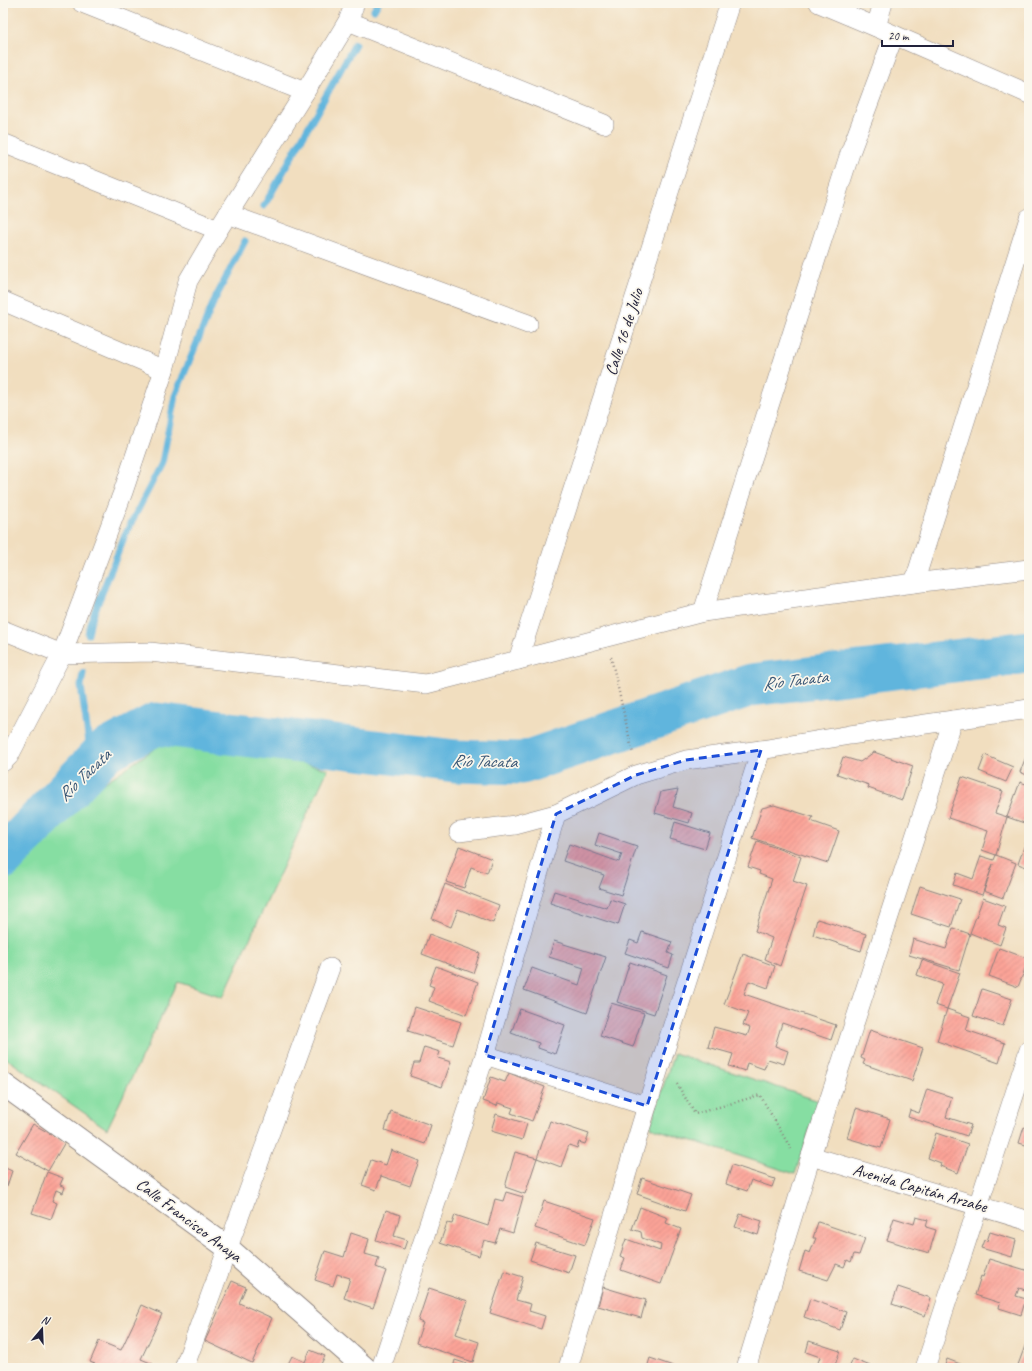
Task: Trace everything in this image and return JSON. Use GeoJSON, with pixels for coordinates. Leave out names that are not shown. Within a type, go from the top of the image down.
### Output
{"type":"FeatureCollection","features":[{"type":"Feature","properties":{"kind":"main road","name":"Calle Francisco Anaya"},"geometry":{"type":"LineString","coordinates":[[3,1084],[228,1248],[365,1368]]}},
{"type":"Feature","properties":{"kind":"street"},"geometry":{"type":"LineString","coordinates":[[82,3],[305,92]]}},
{"type":"Feature","properties":{"kind":"street"},"geometry":{"type":"LineString","coordinates":[[3,762],[9,756],[62,654],[123,492],[164,370],[188,281],[218,230],[305,92],[348,20],[355,3]]}},
{"type":"Feature","properties":{"kind":"street","name":"Calle 16 de Julio"},"geometry":{"type":"LineString","coordinates":[[518,660],[730,3]]}},
{"type":"Feature","properties":{"kind":"street"},"geometry":{"type":"LineString","coordinates":[[819,3],[1029,94]]}},
{"type":"Feature","properties":{"kind":"street"},"geometry":{"type":"LineString","coordinates":[[876,27],[883,3]]}},
{"type":"Feature","properties":{"kind":"street"},"geometry":{"type":"LineString","coordinates":[[348,20],[604,124]]}},
{"type":"Feature","properties":{"kind":"street"},"geometry":{"type":"LineString","coordinates":[[703,612],[850,153],[894,35]]}},
{"type":"Feature","properties":{"kind":"street"},"geometry":{"type":"LineString","coordinates":[[3,143],[218,230]]}},
{"type":"Feature","properties":{"kind":"street"},"geometry":{"type":"LineString","coordinates":[[228,214],[528,324]]}},
{"type":"Feature","properties":{"kind":"street"},"geometry":{"type":"LineString","coordinates":[[914,583],[1029,218]]}},
{"type":"Feature","properties":{"kind":"street"},"geometry":{"type":"LineString","coordinates":[[3,301],[164,370]]}},
{"type":"Feature","properties":{"kind":"street"},"geometry":{"type":"LineString","coordinates":[[3,630],[62,654],[150,652],[426,684],[703,612],[1029,569]]}},
{"type":"Feature","properties":{"kind":"street"},"geometry":{"type":"LineString","coordinates":[[459,832],[515,825],[556,814],[636,775],[686,760],[1029,709]]}},
{"type":"Feature","properties":{"kind":"street"},"geometry":{"type":"LineString","coordinates":[[746,1368],[805,1174],[953,720]]}},
{"type":"Feature","properties":{"kind":"street"},"geometry":{"type":"LineString","coordinates":[[568,1368],[647,1106],[761,750]]}},
{"type":"Feature","properties":{"kind":"street"},"geometry":{"type":"LineString","coordinates":[[381,1368],[485,1055],[556,814]]}},
{"type":"Feature","properties":{"kind":"street"},"geometry":{"type":"LineString","coordinates":[[184,1368],[330,968]]}},
{"type":"Feature","properties":{"kind":"street"},"geometry":{"type":"LineString","coordinates":[[924,1368],[1029,1050]]}},
{"type":"Feature","properties":{"kind":"street"},"geometry":{"type":"LineString","coordinates":[[485,1055],[647,1106]]}},
{"type":"Feature","properties":{"kind":"street","name":"Avenida Capitán Arzabe"},"geometry":{"type":"LineString","coordinates":[[811,1156],[1029,1221]]}},
{"type":"Feature","properties":{"kind":"path"},"geometry":{"type":"LineString","coordinates":[[607,637],[631,743]]}},
{"type":"Feature","properties":{"kind":"path"},"geometry":{"type":"LineString","coordinates":[[662,1060],[695,1114],[760,1095],[805,1174]]}},
{"type":"Feature","properties":{"kind":"highlighted area"},"geometry":{"type":"Polygon","coordinates":[[[761,750],[662,1060],[647,1106],[485,1055],[556,814],[636,775],[686,760],[761,750]]]}},
{"type":"Feature","properties":{"kind":"green space"},"geometry":{"type":"Polygon","coordinates":[[[166,741],[211,742],[328,769],[223,997],[178,982],[107,1129],[3,1056],[3,871],[15,863],[98,787],[166,741]]]}},
{"type":"Feature","properties":{"kind":"green space"},"geometry":{"type":"Polygon","coordinates":[[[674,1053],[819,1101],[795,1174],[650,1127],[674,1053]]]}},
{"type":"Feature","properties":{"kind":"building"},"geometry":{"type":"Polygon","coordinates":[[[1029,749],[1029,776],[1020,772],[1029,749]]]}},
{"type":"Feature","properties":{"kind":"building"},"geometry":{"type":"Polygon","coordinates":[[[874,752],[913,766],[902,800],[868,788],[869,785],[837,774],[843,757],[860,762],[874,752]]]}},
{"type":"Feature","properties":{"kind":"building"},"geometry":{"type":"Polygon","coordinates":[[[985,755],[1013,767],[1006,782],[979,771],[985,755]]]}},
{"type":"Feature","properties":{"kind":"building"},"geometry":{"type":"Polygon","coordinates":[[[962,777],[1003,791],[995,813],[1007,817],[996,855],[982,850],[988,831],[948,818],[962,777]]]}},
{"type":"Feature","properties":{"kind":"building"},"geometry":{"type":"Polygon","coordinates":[[[1020,782],[1029,785],[1029,818],[1027,824],[1007,817],[1020,782]]]}},
{"type":"Feature","properties":{"kind":"building"},"geometry":{"type":"Polygon","coordinates":[[[678,789],[673,807],[692,813],[689,823],[655,813],[661,792],[678,789]]]}},
{"type":"Feature","properties":{"kind":"building"},"geometry":{"type":"Polygon","coordinates":[[[774,805],[813,817],[811,821],[839,831],[828,863],[752,838],[762,808],[774,805]]]}},
{"type":"Feature","properties":{"kind":"building"},"geometry":{"type":"Polygon","coordinates":[[[675,822],[710,833],[705,849],[670,839],[675,822]]]}},
{"type":"Feature","properties":{"kind":"building"},"geometry":{"type":"Polygon","coordinates":[[[599,833],[637,846],[621,895],[599,888],[604,875],[563,861],[569,844],[619,862],[622,854],[595,845],[599,833]]]}},
{"type":"Feature","properties":{"kind":"building"},"geometry":{"type":"Polygon","coordinates":[[[1029,833],[1029,868],[1018,864],[1029,833]]]}},
{"type":"Feature","properties":{"kind":"building"},"geometry":{"type":"Polygon","coordinates":[[[757,841],[801,857],[793,881],[807,886],[780,966],[765,959],[772,938],[755,931],[772,879],[759,874],[760,871],[748,867],[757,841]]]}},
{"type":"Feature","properties":{"kind":"building"},"geometry":{"type":"Polygon","coordinates":[[[459,846],[492,859],[487,873],[471,867],[464,888],[446,882],[459,846]]]}},
{"type":"Feature","properties":{"kind":"building"},"geometry":{"type":"Polygon","coordinates":[[[996,855],[1016,863],[1003,898],[984,891],[993,864],[982,895],[953,885],[957,873],[973,879],[981,856],[994,860],[996,855]]]}},
{"type":"Feature","properties":{"kind":"building"},"geometry":{"type":"Polygon","coordinates":[[[445,884],[499,905],[493,923],[458,909],[451,927],[432,919],[445,884]]]}},
{"type":"Feature","properties":{"kind":"building"},"geometry":{"type":"Polygon","coordinates":[[[920,886],[960,899],[951,927],[911,914],[920,886]]]}},
{"type":"Feature","properties":{"kind":"building"},"geometry":{"type":"Polygon","coordinates":[[[554,891],[607,908],[610,899],[625,904],[618,925],[550,903],[554,891]]]}},
{"type":"Feature","properties":{"kind":"building"},"geometry":{"type":"Polygon","coordinates":[[[983,898],[1005,906],[998,925],[1006,928],[1000,945],[970,933],[983,898]]]}},
{"type":"Feature","properties":{"kind":"building"},"geometry":{"type":"Polygon","coordinates":[[[817,919],[866,934],[861,951],[813,935],[817,919]]]}},
{"type":"Feature","properties":{"kind":"building"},"geometry":{"type":"Polygon","coordinates":[[[953,928],[970,934],[959,970],[909,955],[913,939],[946,949],[953,928]]]}},
{"type":"Feature","properties":{"kind":"building"},"geometry":{"type":"Polygon","coordinates":[[[642,932],[672,942],[668,953],[673,955],[669,968],[625,953],[630,940],[638,943],[642,932]]]}},
{"type":"Feature","properties":{"kind":"building"},"geometry":{"type":"Polygon","coordinates":[[[429,934],[480,953],[473,973],[422,954],[429,934]]]}},
{"type":"Feature","properties":{"kind":"building"},"geometry":{"type":"Polygon","coordinates":[[[554,941],[606,957],[587,1013],[524,990],[532,968],[579,985],[584,968],[549,957],[554,941]]]}},
{"type":"Feature","properties":{"kind":"building"},"geometry":{"type":"Polygon","coordinates":[[[999,948],[1029,959],[1018,987],[989,976],[999,948]]]}},
{"type":"Feature","properties":{"kind":"building"},"geometry":{"type":"Polygon","coordinates":[[[743,954],[775,966],[768,988],[749,981],[744,994],[836,1025],[831,1040],[782,1023],[775,1046],[788,1051],[784,1064],[768,1059],[764,1069],[747,1063],[745,1071],[729,1066],[733,1054],[708,1047],[714,1027],[747,1036],[750,1028],[743,1025],[748,1013],[724,1004],[743,954]]]}},
{"type":"Feature","properties":{"kind":"building"},"geometry":{"type":"Polygon","coordinates":[[[922,960],[960,973],[947,1009],[935,1005],[942,984],[917,975],[922,960]]]}},
{"type":"Feature","properties":{"kind":"building"},"geometry":{"type":"Polygon","coordinates":[[[630,962],[667,975],[654,1014],[617,1002],[630,962]]]}},
{"type":"Feature","properties":{"kind":"building"},"geometry":{"type":"Polygon","coordinates":[[[436,966],[478,982],[466,1015],[429,1001],[434,987],[429,985],[436,966]]]}},
{"type":"Feature","properties":{"kind":"building"},"geometry":{"type":"Polygon","coordinates":[[[982,989],[1012,999],[1003,1026],[973,1016],[982,989]]]}},
{"type":"Feature","properties":{"kind":"building"},"geometry":{"type":"Polygon","coordinates":[[[611,1003],[644,1013],[633,1047],[600,1036],[611,1003]]]}},
{"type":"Feature","properties":{"kind":"building"},"geometry":{"type":"Polygon","coordinates":[[[415,1007],[461,1022],[453,1045],[408,1031],[415,1007]]]}},
{"type":"Feature","properties":{"kind":"building"},"geometry":{"type":"Polygon","coordinates":[[[520,1009],[565,1025],[555,1054],[538,1048],[539,1043],[511,1033],[520,1009]]]}},
{"type":"Feature","properties":{"kind":"building"},"geometry":{"type":"Polygon","coordinates":[[[947,1009],[970,1017],[966,1030],[1005,1043],[999,1063],[937,1041],[947,1009]]]}},
{"type":"Feature","properties":{"kind":"building"},"geometry":{"type":"Polygon","coordinates":[[[870,1030],[923,1048],[912,1081],[863,1064],[865,1060],[861,1058],[870,1030]]]}},
{"type":"Feature","properties":{"kind":"building"},"geometry":{"type":"Polygon","coordinates":[[[424,1047],[440,1052],[438,1058],[451,1062],[442,1087],[410,1076],[414,1063],[419,1063],[424,1047]]]}},
{"type":"Feature","properties":{"kind":"building"},"geometry":{"type":"Polygon","coordinates":[[[509,1073],[545,1087],[532,1121],[511,1113],[513,1108],[498,1103],[497,1106],[483,1101],[491,1077],[505,1082],[509,1073]]]}},
{"type":"Feature","properties":{"kind":"building"},"geometry":{"type":"Polygon","coordinates":[[[927,1089],[952,1097],[946,1117],[971,1125],[967,1136],[908,1117],[910,1110],[919,1113],[927,1089]]]}},
{"type":"Feature","properties":{"kind":"building"},"geometry":{"type":"Polygon","coordinates":[[[856,1108],[890,1119],[881,1148],[847,1138],[856,1108]]]}},
{"type":"Feature","properties":{"kind":"building"},"geometry":{"type":"Polygon","coordinates":[[[391,1111],[431,1125],[425,1144],[385,1130],[391,1111]]]}},
{"type":"Feature","properties":{"kind":"building"},"geometry":{"type":"Polygon","coordinates":[[[496,1114],[527,1124],[522,1140],[491,1131],[496,1114]]]}},
{"type":"Feature","properties":{"kind":"building"},"geometry":{"type":"Polygon","coordinates":[[[550,1121],[589,1134],[585,1144],[579,1142],[577,1148],[569,1145],[561,1167],[537,1158],[550,1121]]]}},
{"type":"Feature","properties":{"kind":"building"},"geometry":{"type":"Polygon","coordinates":[[[33,1124],[65,1142],[48,1171],[16,1153],[33,1124]]]}},
{"type":"Feature","properties":{"kind":"building"},"geometry":{"type":"Polygon","coordinates":[[[1024,1127],[1029,1129],[1029,1146],[1019,1143],[1024,1127]]]}},
{"type":"Feature","properties":{"kind":"building"},"geometry":{"type":"Polygon","coordinates":[[[936,1133],[968,1144],[958,1173],[940,1166],[941,1163],[928,1158],[936,1133]]]}},
{"type":"Feature","properties":{"kind":"building"},"geometry":{"type":"Polygon","coordinates":[[[391,1150],[419,1161],[410,1186],[381,1176],[376,1190],[362,1185],[371,1160],[386,1165],[391,1150]]]}},
{"type":"Feature","properties":{"kind":"building"},"geometry":{"type":"Polygon","coordinates":[[[515,1152],[537,1158],[525,1194],[505,1187],[515,1152]]]}},
{"type":"Feature","properties":{"kind":"building"},"geometry":{"type":"Polygon","coordinates":[[[732,1165],[775,1179],[772,1187],[751,1180],[747,1191],[726,1184],[732,1165]]]}},
{"type":"Feature","properties":{"kind":"building"},"geometry":{"type":"Polygon","coordinates":[[[3,1167],[12,1171],[7,1186],[3,1185],[3,1167]]]}},
{"type":"Feature","properties":{"kind":"building"},"geometry":{"type":"Polygon","coordinates":[[[47,1172],[63,1178],[60,1185],[65,1187],[63,1193],[56,1190],[52,1201],[57,1203],[51,1219],[32,1213],[47,1172]]]}},
{"type":"Feature","properties":{"kind":"building"},"geometry":{"type":"Polygon","coordinates":[[[642,1178],[691,1195],[685,1211],[637,1194],[642,1178]]]}},
{"type":"Feature","properties":{"kind":"building"},"geometry":{"type":"Polygon","coordinates":[[[506,1192],[523,1197],[513,1233],[500,1229],[495,1243],[484,1240],[479,1256],[440,1243],[447,1223],[452,1224],[455,1215],[488,1226],[495,1199],[503,1201],[506,1192]]]}},
{"type":"Feature","properties":{"kind":"building"},"geometry":{"type":"Polygon","coordinates":[[[544,1201],[595,1218],[585,1245],[535,1228],[544,1201]]]}},
{"type":"Feature","properties":{"kind":"building"},"geometry":{"type":"Polygon","coordinates":[[[640,1207],[668,1218],[666,1223],[681,1229],[661,1284],[621,1270],[625,1258],[620,1256],[626,1239],[660,1251],[661,1245],[642,1238],[641,1232],[632,1229],[640,1207]]]}},
{"type":"Feature","properties":{"kind":"building"},"geometry":{"type":"Polygon","coordinates":[[[386,1210],[400,1215],[394,1236],[407,1240],[404,1249],[376,1240],[386,1210]]]}},
{"type":"Feature","properties":{"kind":"building"},"geometry":{"type":"Polygon","coordinates":[[[740,1214],[762,1221],[758,1235],[735,1227],[740,1214]]]}},
{"type":"Feature","properties":{"kind":"building"},"geometry":{"type":"Polygon","coordinates":[[[916,1217],[928,1220],[926,1227],[936,1230],[929,1253],[887,1240],[894,1218],[914,1224],[916,1217]]]}},
{"type":"Feature","properties":{"kind":"building"},"geometry":{"type":"Polygon","coordinates":[[[818,1222],[865,1238],[859,1255],[854,1254],[851,1262],[847,1260],[844,1267],[836,1264],[828,1280],[799,1271],[805,1251],[810,1253],[816,1238],[813,1238],[818,1222]]]}},
{"type":"Feature","properties":{"kind":"building"},"geometry":{"type":"Polygon","coordinates":[[[990,1232],[1016,1240],[1012,1257],[981,1248],[984,1240],[987,1241],[990,1232]]]}},
{"type":"Feature","properties":{"kind":"building"},"geometry":{"type":"Polygon","coordinates":[[[351,1233],[369,1239],[365,1254],[379,1258],[376,1267],[386,1271],[373,1308],[344,1298],[350,1278],[337,1274],[333,1286],[315,1280],[325,1251],[344,1257],[351,1233]]]}},
{"type":"Feature","properties":{"kind":"building"},"geometry":{"type":"Polygon","coordinates":[[[536,1243],[575,1255],[569,1273],[530,1260],[536,1243]]]}},
{"type":"Feature","properties":{"kind":"building"},"geometry":{"type":"Polygon","coordinates":[[[989,1259],[1029,1271],[1029,1291],[1019,1288],[1016,1296],[1026,1299],[1021,1315],[999,1308],[1000,1303],[975,1295],[981,1276],[983,1277],[989,1259]]]}},
{"type":"Feature","properties":{"kind":"building"},"geometry":{"type":"Polygon","coordinates":[[[504,1271],[523,1277],[516,1300],[531,1304],[529,1311],[545,1316],[541,1329],[490,1313],[504,1271]]]}},
{"type":"Feature","properties":{"kind":"building"},"geometry":{"type":"Polygon","coordinates":[[[232,1281],[246,1287],[239,1303],[272,1318],[252,1363],[205,1341],[232,1281]]]}},
{"type":"Feature","properties":{"kind":"building"},"geometry":{"type":"Polygon","coordinates":[[[603,1287],[646,1300],[641,1318],[598,1306],[603,1287]]]}},
{"type":"Feature","properties":{"kind":"building"},"geometry":{"type":"Polygon","coordinates":[[[898,1287],[931,1298],[925,1316],[892,1304],[898,1287]]]}},
{"type":"Feature","properties":{"kind":"building"},"geometry":{"type":"Polygon","coordinates":[[[429,1288],[468,1301],[456,1334],[479,1342],[473,1362],[416,1343],[423,1323],[418,1321],[429,1288]]]}},
{"type":"Feature","properties":{"kind":"building"},"geometry":{"type":"Polygon","coordinates":[[[810,1299],[846,1312],[840,1330],[804,1317],[810,1299]]]}},
{"type":"Feature","properties":{"kind":"building"},"geometry":{"type":"Polygon","coordinates":[[[142,1305],[162,1314],[141,1359],[153,1364],[151,1368],[144,1365],[142,1368],[93,1368],[95,1364],[90,1362],[99,1341],[121,1350],[142,1305]]]}},
{"type":"Feature","properties":{"kind":"building"},"geometry":{"type":"Polygon","coordinates":[[[1029,1335],[1029,1368],[1026,1368],[1018,1365],[1029,1335]]]}},
{"type":"Feature","properties":{"kind":"building"},"geometry":{"type":"Polygon","coordinates":[[[809,1341],[840,1351],[834,1368],[816,1368],[820,1357],[806,1352],[809,1341]]]}},
{"type":"Feature","properties":{"kind":"building"},"geometry":{"type":"Polygon","coordinates":[[[310,1350],[325,1356],[319,1368],[286,1368],[292,1356],[305,1362],[310,1350]]]}},
{"type":"Feature","properties":{"kind":"building"},"geometry":{"type":"Polygon","coordinates":[[[650,1358],[679,1368],[647,1368],[650,1358]]]}},
{"type":"Feature","properties":{"kind":"building"},"geometry":{"type":"Polygon","coordinates":[[[853,1359],[875,1368],[849,1368],[853,1359]]]}},
{"type":"Feature","properties":{"kind":"building"},"geometry":{"type":"Polygon","coordinates":[[[947,1359],[971,1368],[944,1368],[947,1359]]]}},
{"type":"Feature","properties":{"kind":"building"},"geometry":{"type":"Polygon","coordinates":[[[455,1360],[479,1368],[453,1368],[455,1360]]]}},
{"type":"Feature","properties":{"kind":"waterway"},"geometry":{"type":"LineString","coordinates":[[374,10],[378,3]]}},
{"type":"Feature","properties":{"kind":"waterway"},"geometry":{"type":"LineString","coordinates":[[264,206],[355,44]]}},
{"type":"Feature","properties":{"kind":"waterway"},"geometry":{"type":"LineString","coordinates":[[88,634],[90,623],[125,535],[162,463],[175,396],[214,301],[245,241]]}},
{"type":"Feature","properties":{"kind":"waterway","name":"Río Tacata"},"geometry":{"type":"LineString","coordinates":[[3,858],[105,751],[156,724],[455,761],[522,763],[751,685],[1029,652]]}},
{"type":"Feature","properties":{"kind":"waterway"},"geometry":{"type":"LineString","coordinates":[[83,673],[81,686],[92,765]]}}]}
